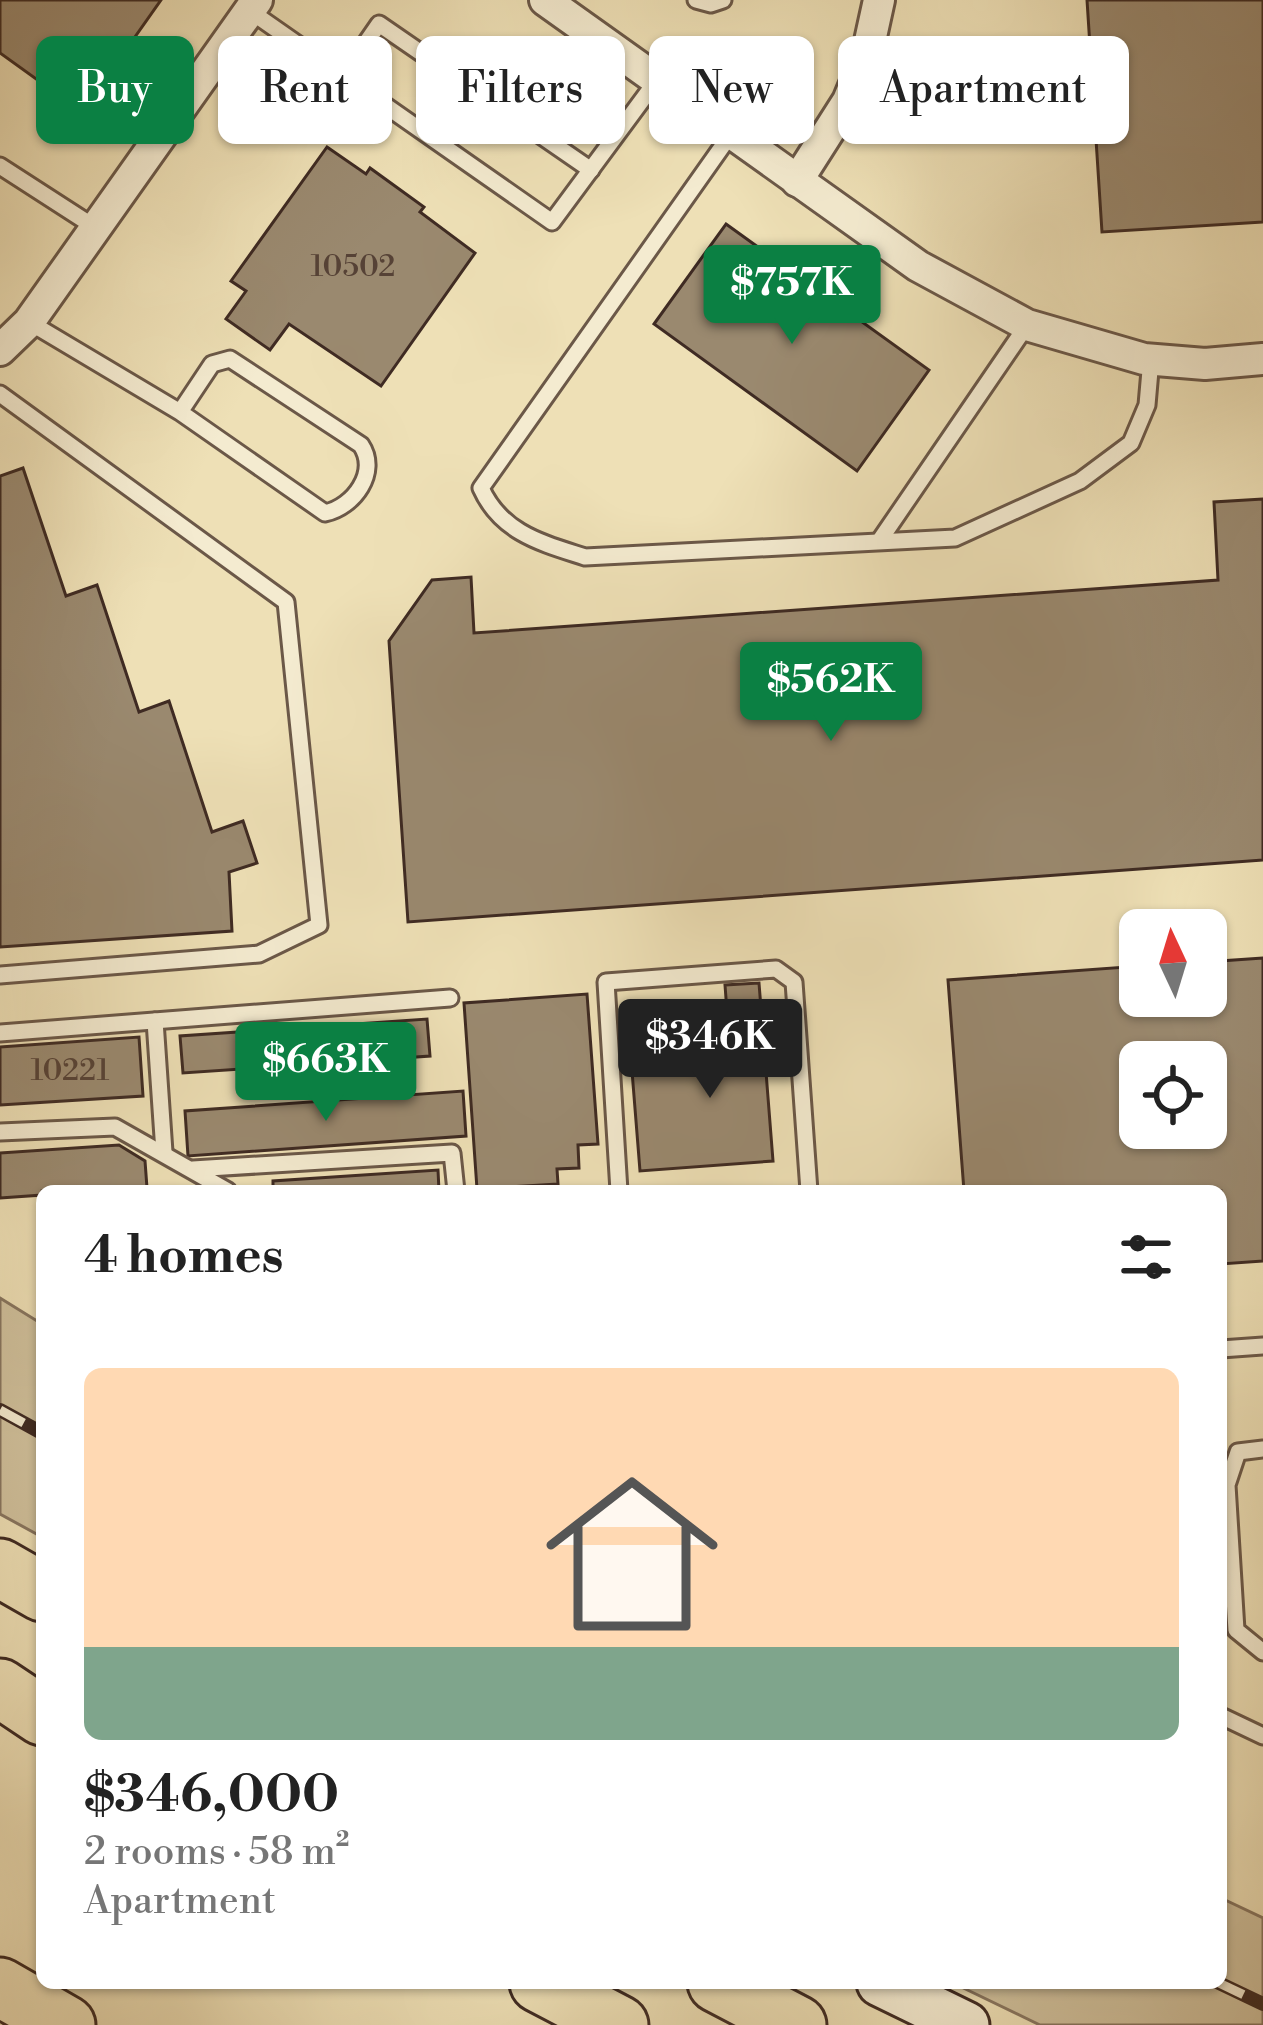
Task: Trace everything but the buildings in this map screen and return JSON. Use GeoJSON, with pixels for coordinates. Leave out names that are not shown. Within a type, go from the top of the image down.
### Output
{"type":"FeatureCollection","features":[{"type":"Feature","properties":{"kind":"highway"},"geometry":{"type":"LineString","coordinates":[[0,1568],[36,1589]]}},
{"type":"Feature","properties":{"kind":"highway"},"geometry":{"type":"LineString","coordinates":[[0,1688],[36,1712]]}},
{"type":"Feature","properties":{"kind":"highway"},"geometry":{"type":"LineString","coordinates":[[0,1988],[66,2025]]}},
{"type":"Feature","properties":{"kind":"highway"},"geometry":{"type":"LineString","coordinates":[[550,1989],[619,2025]]}},
{"type":"Feature","properties":{"kind":"highway"},"geometry":{"type":"LineString","coordinates":[[728,1989],[797,2025]]}},
{"type":"Feature","properties":{"kind":"main road"},"geometry":{"type":"LineString","coordinates":[[0,1555],[36,1573]]}},
{"type":"Feature","properties":{"kind":"main road"},"geometry":{"type":"LineString","coordinates":[[892,1989],[966,2025]]}},
{"type":"Feature","properties":{"kind":"street"},"geometry":{"type":"LineString","coordinates":[[545,0],[649,74]]}},
{"type":"Feature","properties":{"kind":"street"},"geometry":{"type":"LineString","coordinates":[[797,181],[848,101],[867,55],[879,0]]}},
{"type":"Feature","properties":{"kind":"street"},"geometry":{"type":"LineString","coordinates":[[0,350],[29,322],[253,5]]}},
{"type":"Feature","properties":{"kind":"street"},"geometry":{"type":"LineString","coordinates":[[745,144],[918,266],[1028,325],[1151,359],[1205,364],[1263,359]]}},
{"type":"Feature","properties":{"kind":"lane"},"geometry":{"type":"LineString","coordinates":[[696,0],[711,4],[723,0]]}},
{"type":"Feature","properties":{"kind":"lane"},"geometry":{"type":"LineString","coordinates":[[253,5],[292,36]]}},
{"type":"Feature","properties":{"kind":"lane"},"geometry":{"type":"LineString","coordinates":[[371,36],[379,24],[591,170]]}},
{"type":"Feature","properties":{"kind":"lane"},"geometry":{"type":"LineString","coordinates":[[392,110],[552,222],[649,91]]}},
{"type":"Feature","properties":{"kind":"lane"},"geometry":{"type":"LineString","coordinates":[[724,144],[481,488],[491,511],[528,539],[585,557],[955,538],[1080,481],[1131,443],[1147,404],[1151,359]]}},
{"type":"Feature","properties":{"kind":"lane"},"geometry":{"type":"LineString","coordinates":[[0,166],[96,228]]}},
{"type":"Feature","properties":{"kind":"lane"},"geometry":{"type":"LineString","coordinates":[[29,322],[180,412],[325,514],[344,507],[369,471],[361,445],[230,358],[212,364],[180,412]]}},
{"type":"Feature","properties":{"kind":"lane"},"geometry":{"type":"LineString","coordinates":[[880,540],[1028,325]]}},
{"type":"Feature","properties":{"kind":"lane"},"geometry":{"type":"LineString","coordinates":[[0,394],[286,602],[319,925],[259,954],[0,975]]}},
{"type":"Feature","properties":{"kind":"lane"},"geometry":{"type":"LineString","coordinates":[[619,1185],[606,982],[776,969],[794,982],[809,1185]]}},
{"type":"Feature","properties":{"kind":"lane"},"geometry":{"type":"LineString","coordinates":[[0,1033],[450,998]]}},
{"type":"Feature","properties":{"kind":"lane"},"geometry":{"type":"LineString","coordinates":[[155,1022],[164,1152]]}},
{"type":"Feature","properties":{"kind":"lane"},"geometry":{"type":"LineString","coordinates":[[0,1132],[115,1126],[218,1185]]}},
{"type":"Feature","properties":{"kind":"lane"},"geometry":{"type":"LineString","coordinates":[[193,1169],[452,1153],[455,1185]]}},
{"type":"Feature","properties":{"kind":"lane"},"geometry":{"type":"LineString","coordinates":[[1227,1349],[1263,1346]]}},
{"type":"Feature","properties":{"kind":"lane"},"geometry":{"type":"LineString","coordinates":[[1263,1449],[1238,1452],[1227,1485],[1236,1630],[1263,1652]]}},
{"type":"Feature","properties":{"kind":"lane"},"geometry":{"type":"LineString","coordinates":[[1227,1719],[1262,1734]]}},
{"type":"Feature","properties":{"kind":"shaded area"},"geometry":{"type":"Polygon","coordinates":[[[0,1298],[36,1320],[36,1534],[0,1514],[0,1298]]]}},
{"type":"Feature","properties":{"kind":"shaded area"},"geometry":{"type":"Polygon","coordinates":[[[1227,1901],[1263,1918],[1263,2025],[1040,2025],[965,1989],[1227,1989],[1227,1901]]]}},
{"type":"Feature","properties":{"kind":"railway"},"geometry":{"type":"LineString","coordinates":[[0,1410],[36,1430]]}},
{"type":"Feature","properties":{"kind":"railway"},"geometry":{"type":"LineString","coordinates":[[1227,1987],[1263,2004]]}}]}
